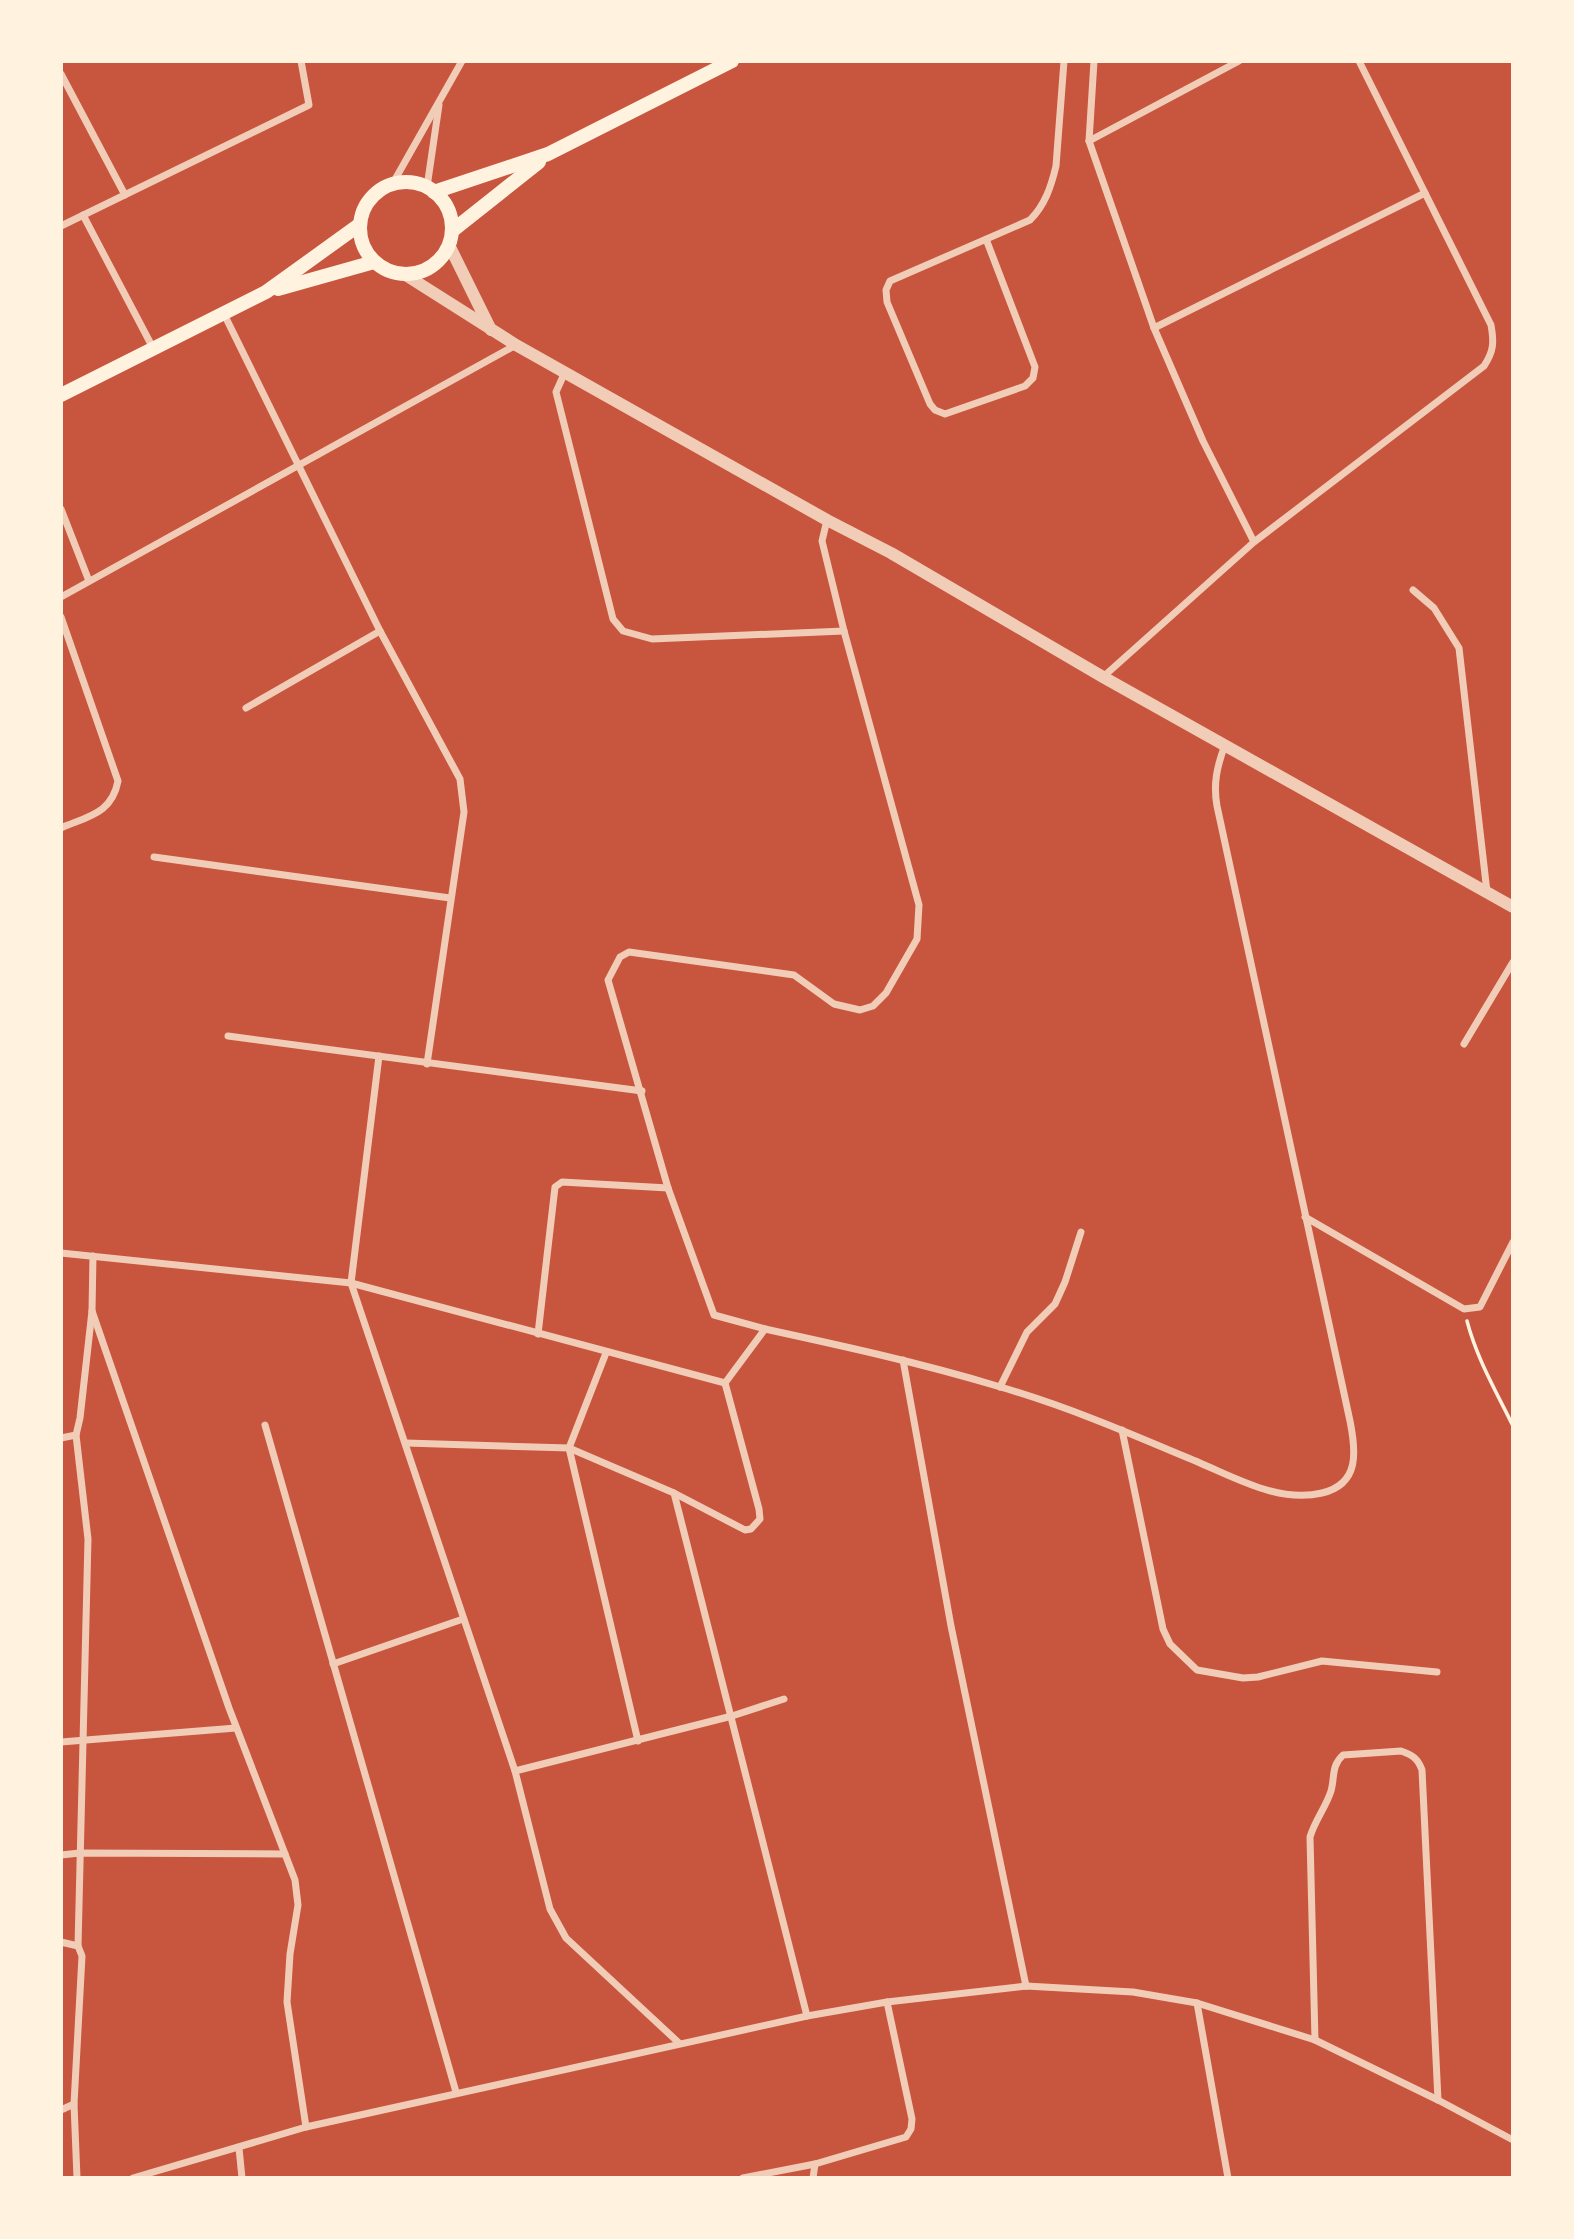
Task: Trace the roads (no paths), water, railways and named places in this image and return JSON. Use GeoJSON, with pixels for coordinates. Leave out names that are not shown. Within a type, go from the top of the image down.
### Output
{"type":"FeatureCollection","features":[{"type":"Feature","properties":{"kind":"main road"},"geometry":{"type":"LineString","coordinates":[[430,190],[548,154],[732,61]]}},
{"type":"Feature","properties":{"kind":"main road"},"geometry":{"type":"LineString","coordinates":[[450,238],[548,154]]}},
{"type":"Feature","properties":{"kind":"main road"},"geometry":{"type":"LineString","coordinates":[[405,182],[430,190],[444,203],[450,216],[450,238],[442,257],[431,267],[418,272],[404,274],[388,271],[374,262],[362,245],[359,225],[362,211],[380,189],[393,183],[405,182]]}},
{"type":"Feature","properties":{"kind":"main road"},"geometry":{"type":"LineString","coordinates":[[61,395],[266,292],[359,225]]}},
{"type":"Feature","properties":{"kind":"main road"},"geometry":{"type":"LineString","coordinates":[[266,292],[374,262]]}},
{"type":"Feature","properties":{"kind":"street"},"geometry":{"type":"LineString","coordinates":[[61,226],[309,105],[301,61]]}},
{"type":"Feature","properties":{"kind":"street"},"geometry":{"type":"LineString","coordinates":[[393,183],[462,61]]}},
{"type":"Feature","properties":{"kind":"street"},"geometry":{"type":"LineString","coordinates":[[986,239],[1035,367],[1033,378],[1025,386],[945,414],[934,410],[930,404],[887,302],[886,290],[890,281],[986,239],[1030,220],[1041,209],[1056,166],[1064,61]]}},
{"type":"Feature","properties":{"kind":"street"},"geometry":{"type":"LineString","coordinates":[[1094,61],[1089,141],[1154,328],[1203,441],[1254,542]]}},
{"type":"Feature","properties":{"kind":"street"},"geometry":{"type":"LineString","coordinates":[[1089,141],[1239,61]]}},
{"type":"Feature","properties":{"kind":"street"},"geometry":{"type":"LineString","coordinates":[[1103,677],[1254,542],[1484,366],[1491,355],[1494,343],[1491,325],[1359,61]]}},
{"type":"Feature","properties":{"kind":"street"},"geometry":{"type":"LineString","coordinates":[[61,74],[125,195]]}},
{"type":"Feature","properties":{"kind":"street"},"geometry":{"type":"LineString","coordinates":[[430,190],[440,101]]}},
{"type":"Feature","properties":{"kind":"street"},"geometry":{"type":"LineString","coordinates":[[1154,328],[1425,193]]}},
{"type":"Feature","properties":{"kind":"street"},"geometry":{"type":"LineString","coordinates":[[83,215],[153,348]]}},
{"type":"Feature","properties":{"kind":"street"},"geometry":{"type":"LineString","coordinates":[[450,238],[491,330]]}},
{"type":"Feature","properties":{"kind":"street"},"geometry":{"type":"LineString","coordinates":[[404,274],[491,330],[565,373],[891,553],[1103,677],[1513,906]]}},
{"type":"Feature","properties":{"kind":"street"},"geometry":{"type":"LineString","coordinates":[[224,314],[380,631],[460,779],[464,812],[427,1064]]}},
{"type":"Feature","properties":{"kind":"street"},"geometry":{"type":"LineString","coordinates":[[61,597],[516,345]]}},
{"type":"Feature","properties":{"kind":"street"},"geometry":{"type":"LineString","coordinates":[[565,373],[556,392],[612,618],[623,631],[652,639],[844,631]]}},
{"type":"Feature","properties":{"kind":"street"},"geometry":{"type":"LineString","coordinates":[[61,509],[89,582]]}},
{"type":"Feature","properties":{"kind":"street"},"geometry":{"type":"LineString","coordinates":[[827,520],[822,541],[919,905],[917,939],[886,992],[873,1006],[860,1010],[834,1004],[794,975],[629,952],[620,957],[608,980],[668,1188],[715,1315],[903,1360],[1000,1387],[1122,1430],[1260,1489],[1301,1496],[1324,1493],[1336,1488],[1351,1474],[1356,1450],[1214,791],[1217,765],[1225,745]]}},
{"type":"Feature","properties":{"kind":"street"},"geometry":{"type":"LineString","coordinates":[[1413,590],[1434,608],[1459,648],[1487,892]]}},
{"type":"Feature","properties":{"kind":"street"},"geometry":{"type":"LineString","coordinates":[[61,617],[118,781],[116,794],[109,806],[61,828]]}},
{"type":"Feature","properties":{"kind":"street"},"geometry":{"type":"LineString","coordinates":[[246,708],[380,631]]}},
{"type":"Feature","properties":{"kind":"street"},"geometry":{"type":"LineString","coordinates":[[154,857],[450,898]]}},
{"type":"Feature","properties":{"kind":"street"},"geometry":{"type":"LineString","coordinates":[[1464,1044],[1513,962]]}},
{"type":"Feature","properties":{"kind":"street"},"geometry":{"type":"LineString","coordinates":[[228,1036],[642,1091]]}},
{"type":"Feature","properties":{"kind":"street"},"geometry":{"type":"LineString","coordinates":[[379,1056],[351,1283],[514,1771],[550,1909],[566,1938],[679,2043]]}},
{"type":"Feature","properties":{"kind":"street"},"geometry":{"type":"LineString","coordinates":[[538,1334],[555,1187],[562,1182],[668,1188]]}},
{"type":"Feature","properties":{"kind":"street"},"geometry":{"type":"LineString","coordinates":[[1305,1217],[1464,1309],[1479,1307],[1513,1242]]}},
{"type":"Feature","properties":{"kind":"street"},"geometry":{"type":"LineString","coordinates":[[1000,1387],[1027,1332],[1055,1304],[1081,1232]]}},
{"type":"Feature","properties":{"kind":"street"},"geometry":{"type":"LineString","coordinates":[[61,1253],[351,1283],[725,1383]]}},
{"type":"Feature","properties":{"kind":"street"},"geometry":{"type":"LineString","coordinates":[[77,2178],[74,2105],[82,1956],[78,1947],[88,1538],[76,1435],[92,1311],[93,1256]]}},
{"type":"Feature","properties":{"kind":"street"},"geometry":{"type":"LineString","coordinates":[[92,1311],[236,1728],[295,1880],[299,1905],[290,1954],[287,2002],[306,2127]]}},
{"type":"Feature","properties":{"kind":"street"},"geometry":{"type":"LineString","coordinates":[[725,1383],[765,1329]]}},
{"type":"Feature","properties":{"kind":"street"},"geometry":{"type":"LineString","coordinates":[[606,1353],[569,1448],[638,1741]]}},
{"type":"Feature","properties":{"kind":"street"},"geometry":{"type":"LineString","coordinates":[[903,1360],[950,1626],[1027,1986]]}},
{"type":"Feature","properties":{"kind":"street"},"geometry":{"type":"LineString","coordinates":[[406,1443],[569,1448],[674,1493],[746,1530],[751,1529],[760,1519],[725,1383]]}},
{"type":"Feature","properties":{"kind":"street"},"geometry":{"type":"LineString","coordinates":[[265,1425],[456,2092]]}},
{"type":"Feature","properties":{"kind":"street"},"geometry":{"type":"LineString","coordinates":[[1122,1430],[1163,1629],[1171,1644],[1197,1670],[1242,1678],[1258,1677],[1322,1661],[1437,1672]]}},
{"type":"Feature","properties":{"kind":"street"},"geometry":{"type":"LineString","coordinates":[[61,1438],[76,1435]]}},
{"type":"Feature","properties":{"kind":"street"},"geometry":{"type":"LineString","coordinates":[[674,1493],[807,2016]]}},
{"type":"Feature","properties":{"kind":"street"},"geometry":{"type":"LineString","coordinates":[[333,1664],[463,1619]]}},
{"type":"Feature","properties":{"kind":"street"},"geometry":{"type":"LineString","coordinates":[[514,1771],[732,1716],[784,1699]]}},
{"type":"Feature","properties":{"kind":"street"},"geometry":{"type":"LineString","coordinates":[[61,1742],[236,1728]]}},
{"type":"Feature","properties":{"kind":"street"},"geometry":{"type":"LineString","coordinates":[[1315,2040],[1310,1837],[1314,1823],[1332,1789],[1336,1761],[1343,1755],[1401,1751],[1418,1759],[1422,1770],[1438,2100]]}},
{"type":"Feature","properties":{"kind":"street"},"geometry":{"type":"LineString","coordinates":[[61,1855],[285,1854]]}},
{"type":"Feature","properties":{"kind":"street"},"geometry":{"type":"LineString","coordinates":[[61,1942],[78,1947]]}},
{"type":"Feature","properties":{"kind":"street"},"geometry":{"type":"LineString","coordinates":[[133,2178],[306,2127],[679,2043],[887,2002],[1027,1986],[1133,1992],[1197,2003],[1315,2040],[1513,2140]]}},
{"type":"Feature","properties":{"kind":"street"},"geometry":{"type":"LineString","coordinates":[[743,2178],[815,2164],[905,2137],[911,2129],[912,2119],[887,2002]]}},
{"type":"Feature","properties":{"kind":"street"},"geometry":{"type":"LineString","coordinates":[[1197,2003],[1228,2178]]}},
{"type":"Feature","properties":{"kind":"street"},"geometry":{"type":"LineString","coordinates":[[61,2110],[74,2105]]}},
{"type":"Feature","properties":{"kind":"street"},"geometry":{"type":"LineString","coordinates":[[239,2148],[242,2178]]}},
{"type":"Feature","properties":{"kind":"street"},"geometry":{"type":"LineString","coordinates":[[813,2178],[815,2164]]}}]}
